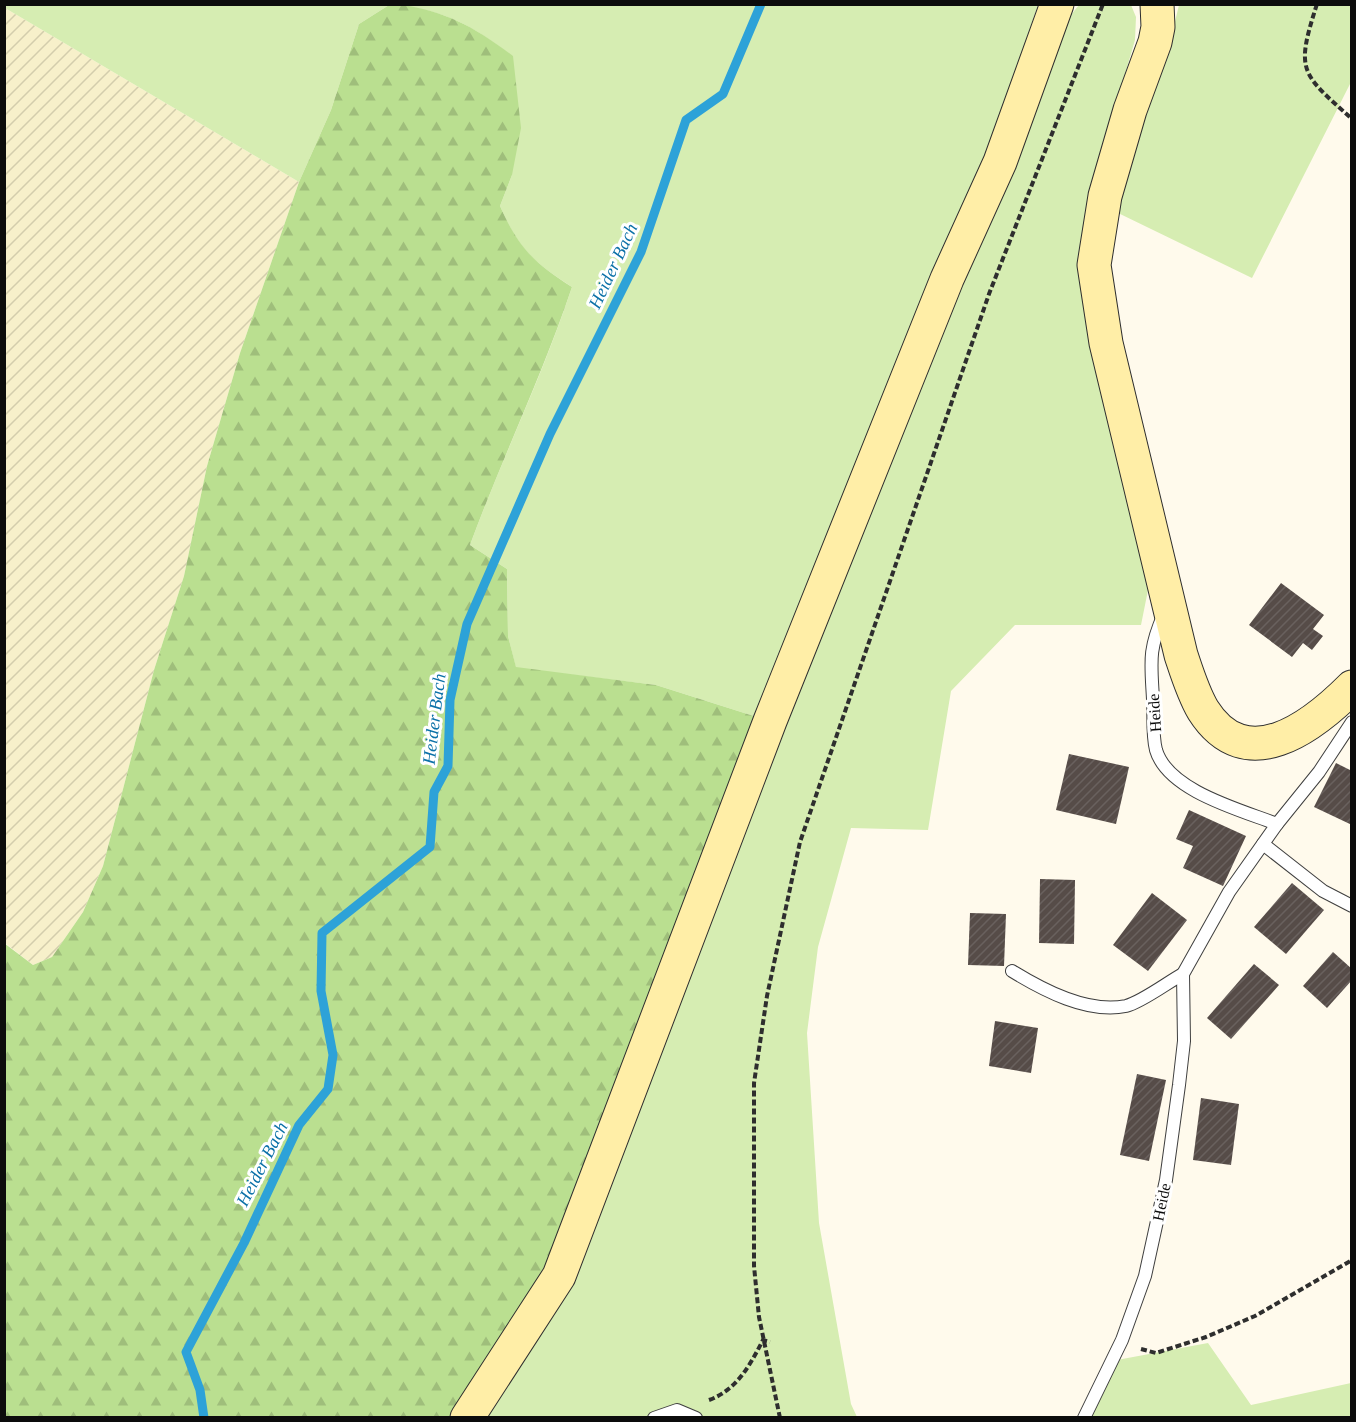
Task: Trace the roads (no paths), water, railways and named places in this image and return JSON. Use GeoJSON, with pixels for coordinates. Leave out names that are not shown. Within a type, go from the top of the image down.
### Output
{"type":"FeatureCollection","features":[{"type":"Feature","properties":{"kind":"main road"},"geometry":{"type":"LineString","coordinates":[[467,1418],[531,1324],[559,1276],[783,688],[947,279],[1000,162],[1058,4]]}},
{"type":"Feature","properties":{"kind":"main road"},"geometry":{"type":"LineString","coordinates":[[1157,4],[1158,27],[1155,42],[1120,143],[1097,235],[1094,265],[1106,343],[1168,605],[1185,666],[1199,702],[1211,720],[1233,738],[1259,743],[1290,736],[1327,712],[1352,687]]}},
{"type":"Feature","properties":{"kind":"lane","name":"Heide"},"geometry":{"type":"LineString","coordinates":[[1168,605],[1152,640],[1156,750],[1171,775],[1198,792],[1278,824]]}},
{"type":"Feature","properties":{"kind":"lane"},"geometry":{"type":"LineString","coordinates":[[1012,971],[1038,987],[1068,1000],[1097,1006],[1127,1006],[1183,974],[1229,892],[1319,772],[1352,722]]}},
{"type":"Feature","properties":{"kind":"lane"},"geometry":{"type":"LineString","coordinates":[[1263,844],[1323,891],[1352,906]]}},
{"type":"Feature","properties":{"kind":"lane","name":"Heide"},"geometry":{"type":"LineString","coordinates":[[1084,1418],[1122,1340],[1145,1276],[1166,1180],[1184,1041],[1183,974]]}},
{"type":"Feature","properties":{"kind":"lane"},"geometry":{"type":"LineString","coordinates":[[654,1418],[677,1410],[696,1418]]}},
{"type":"Feature","properties":{"kind":"waterway","name":"Heider Bach"},"geometry":{"type":"LineString","coordinates":[[204,1418],[200,1390],[186,1352],[244,1243],[299,1125],[328,1089],[333,1055],[321,991],[322,933],[430,847],[434,792],[448,766],[450,700],[467,624],[550,434],[641,252],[686,120],[723,94],[761,4]]}}]}
